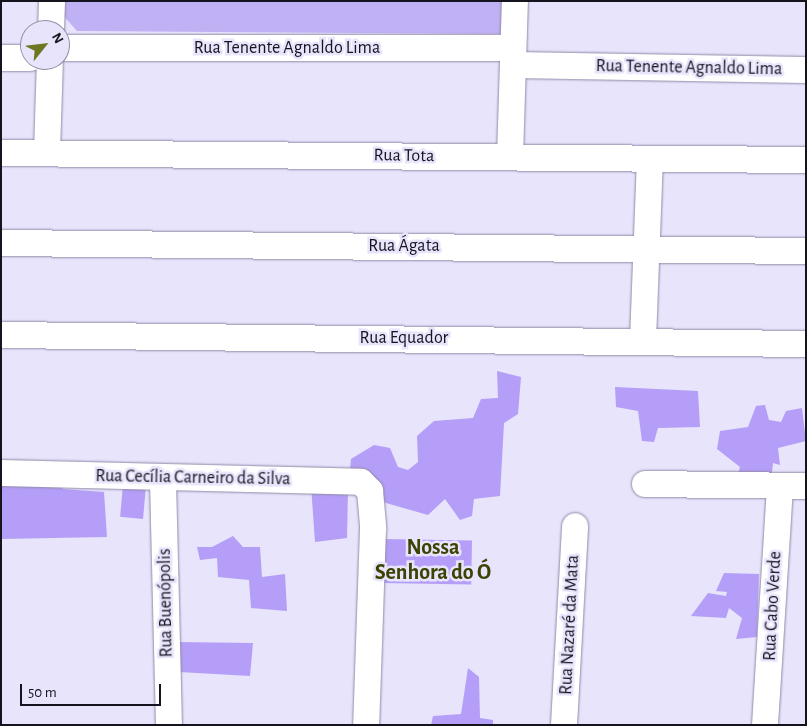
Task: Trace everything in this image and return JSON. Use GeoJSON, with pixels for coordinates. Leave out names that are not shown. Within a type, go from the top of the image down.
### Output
{"type":"FeatureCollection","features":[{"type":"Feature","properties":{"kind":"street"},"geometry":{"type":"LineString","coordinates":[[51,20],[52,1]]}},
{"type":"Feature","properties":{"kind":"street"},"geometry":{"type":"LineString","coordinates":[[510,157],[515,1]]}},
{"type":"Feature","properties":{"kind":"street","name":"Rua Tenente Agnaldo Lima"},"geometry":{"type":"LineString","coordinates":[[70,48],[513,56],[806,70]]}},
{"type":"Feature","properties":{"kind":"street"},"geometry":{"type":"LineString","coordinates":[[1,58],[20,58]]}},
{"type":"Feature","properties":{"kind":"street"},"geometry":{"type":"LineString","coordinates":[[47,153],[50,70]]}},
{"type":"Feature","properties":{"kind":"street","name":"Rua Tota"},"geometry":{"type":"LineString","coordinates":[[1,153],[806,160]]}},
{"type":"Feature","properties":{"kind":"street"},"geometry":{"type":"LineString","coordinates":[[643,340],[650,159]]}},
{"type":"Feature","properties":{"kind":"street","name":"Rua Ágata"},"geometry":{"type":"LineString","coordinates":[[1,243],[806,251]]}},
{"type":"Feature","properties":{"kind":"street","name":"Rua Equador"},"geometry":{"type":"LineString","coordinates":[[1,336],[643,340],[806,344]]}},
{"type":"Feature","properties":{"kind":"street","name":"Rua Cecília Carneiro da Silva"},"geometry":{"type":"LineString","coordinates":[[1,473],[163,480],[349,479],[361,482],[372,501],[366,725]]}},
{"type":"Feature","properties":{"kind":"street","name":"Rua Buenópolis"},"geometry":{"type":"LineString","coordinates":[[163,480],[169,725]]}},
{"type":"Feature","properties":{"kind":"street"},"geometry":{"type":"LineString","coordinates":[[645,484],[806,486]]}},
{"type":"Feature","properties":{"kind":"street","name":"Rua Cabo Verde"},"geometry":{"type":"LineString","coordinates":[[766,725],[780,486]]}},
{"type":"Feature","properties":{"kind":"street","name":"Rua Nazaré da Mata"},"geometry":{"type":"LineString","coordinates":[[564,725],[575,526]]}},
{"type":"Feature","properties":{"kind":"shaded area"},"geometry":{"type":"Polygon","coordinates":[[[61,1],[505,1],[504,34],[77,31],[70,23],[70,20],[67,20],[61,13],[61,1]]]}},
{"type":"Feature","properties":{"kind":"shaded area"},"geometry":{"type":"Polygon","coordinates":[[[497,371],[521,377],[518,414],[504,423],[500,496],[474,499],[472,516],[460,520],[445,499],[428,515],[386,503],[350,469],[351,459],[374,445],[390,448],[398,467],[408,470],[418,462],[417,436],[434,421],[473,418],[481,399],[498,398],[497,371]]]}},
{"type":"Feature","properties":{"kind":"shaded area"},"geometry":{"type":"Polygon","coordinates":[[[615,387],[698,391],[700,427],[658,428],[654,442],[642,441],[638,411],[616,407],[615,387]]]}},
{"type":"Feature","properties":{"kind":"shaded area"},"geometry":{"type":"Polygon","coordinates":[[[765,405],[769,420],[781,422],[786,411],[802,408],[806,441],[778,448],[780,465],[773,463],[772,473],[738,474],[740,467],[717,449],[720,431],[748,427],[756,406],[765,405]]]}},
{"type":"Feature","properties":{"kind":"shaded area"},"geometry":{"type":"Polygon","coordinates":[[[1,479],[59,479],[63,489],[104,492],[107,537],[1,539],[1,479]]]}},
{"type":"Feature","properties":{"kind":"shaded area"},"geometry":{"type":"Polygon","coordinates":[[[123,484],[146,486],[143,519],[120,517],[123,484]]]}},
{"type":"Feature","properties":{"kind":"shaded area"},"geometry":{"type":"Polygon","coordinates":[[[311,485],[348,489],[347,538],[315,542],[311,485]]]}},
{"type":"Feature","properties":{"kind":"shaded area"},"geometry":{"type":"Polygon","coordinates":[[[233,536],[243,547],[260,547],[262,577],[285,574],[287,611],[251,608],[249,580],[218,577],[217,558],[200,560],[197,547],[212,547],[233,536]]]}},
{"type":"Feature","properties":{"kind":"shaded area"},"geometry":{"type":"Polygon","coordinates":[[[382,539],[472,541],[471,585],[381,583],[382,539]]]}},
{"type":"Feature","properties":{"kind":"shaded area"},"geometry":{"type":"Polygon","coordinates":[[[724,573],[759,574],[757,637],[736,639],[742,618],[729,608],[726,618],[691,616],[708,593],[726,596],[727,592],[716,591],[724,573]]]}},
{"type":"Feature","properties":{"kind":"shaded area"},"geometry":{"type":"Polygon","coordinates":[[[175,642],[253,643],[250,676],[179,672],[175,642]]]}},
{"type":"Feature","properties":{"kind":"shaded area"},"geometry":{"type":"Polygon","coordinates":[[[468,668],[479,677],[480,718],[493,720],[493,725],[431,725],[433,716],[461,714],[468,668]]]}},
{"type":"Feature","properties":{"kind":"district","name":"Nossa Senhora do Ó"},"geometry":{"type":"Point","coordinates":[433,560]}}]}
